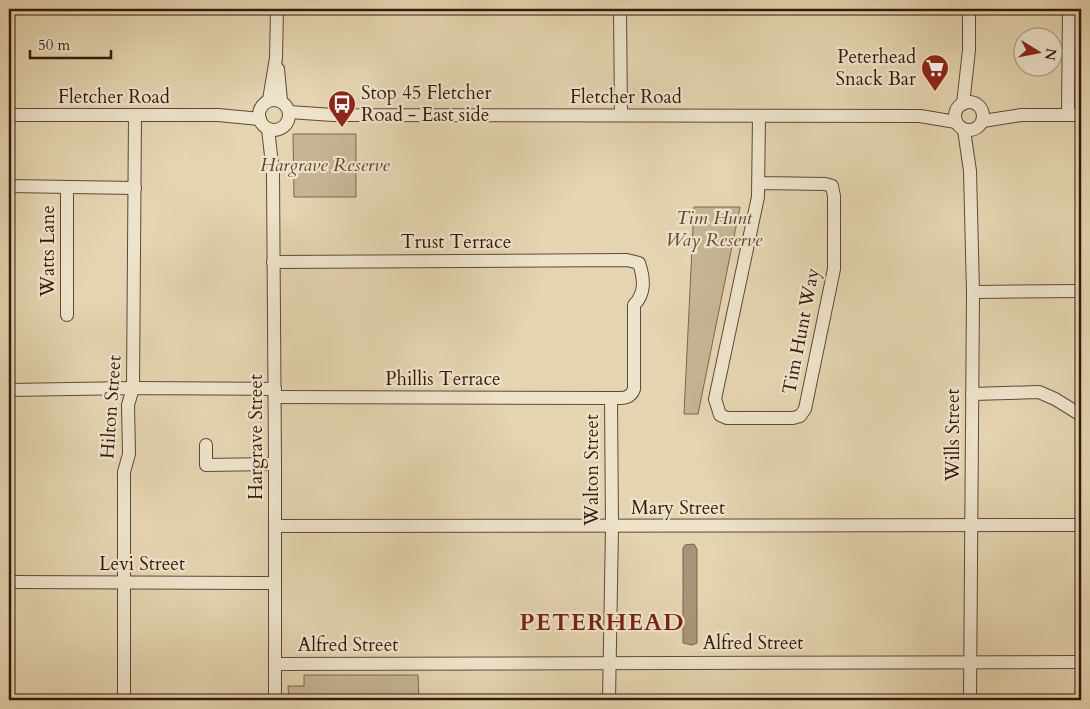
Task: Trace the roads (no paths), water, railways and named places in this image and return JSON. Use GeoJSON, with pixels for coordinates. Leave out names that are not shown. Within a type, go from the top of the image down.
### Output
{"type":"FeatureCollection","features":[{"type":"Feature","properties":{"kind":"street"},"geometry":{"type":"LineString","coordinates":[[268,107],[288,107],[281,124],[263,125],[268,107],[281,83],[276,58],[277,9]]}},
{"type":"Feature","properties":{"kind":"street"},"geometry":{"type":"LineString","coordinates":[[620,9],[621,115]]}},
{"type":"Feature","properties":{"kind":"street","name":"Wills Street"},"geometry":{"type":"LineString","coordinates":[[969,9],[972,292],[970,700]]}},
{"type":"Feature","properties":{"kind":"street"},"geometry":{"type":"LineString","coordinates":[[1069,9],[1075,115]]}},
{"type":"Feature","properties":{"kind":"street","name":"Fletcher Road"},"geometry":{"type":"LineString","coordinates":[[9,115],[218,115],[268,107]]}},
{"type":"Feature","properties":{"kind":"street","name":"Hilton Street"},"geometry":{"type":"LineString","coordinates":[[124,700],[124,472],[129,454],[128,405],[133,388],[135,115]]}},
{"type":"Feature","properties":{"kind":"street","name":"Fletcher Road"},"geometry":{"type":"LineString","coordinates":[[281,124],[333,115],[1075,115]]}},
{"type":"Feature","properties":{"kind":"street","name":"Tim Hunt Way"},"geometry":{"type":"LineString","coordinates":[[759,116],[758,197],[715,399],[720,415],[727,418],[794,418],[800,416],[805,409],[834,269],[834,196],[832,186],[824,184],[759,183]]}},
{"type":"Feature","properties":{"kind":"street","name":"Hargrave Street"},"geometry":{"type":"LineString","coordinates":[[275,700],[273,173],[281,124]]}},
{"type":"Feature","properties":{"kind":"street"},"geometry":{"type":"LineString","coordinates":[[9,186],[135,188]]}},
{"type":"Feature","properties":{"kind":"street","name":"Watts Lane"},"geometry":{"type":"LineString","coordinates":[[67,188],[67,315]]}},
{"type":"Feature","properties":{"kind":"street","name":"Trust Terrace"},"geometry":{"type":"LineString","coordinates":[[274,262],[627,260],[639,263]]}},
{"type":"Feature","properties":{"kind":"street","name":"Walton Street"},"geometry":{"type":"LineString","coordinates":[[608,700],[612,527],[611,398],[628,398],[632,395],[634,389],[634,305],[640,298],[644,277],[639,263]]}},
{"type":"Feature","properties":{"kind":"street"},"geometry":{"type":"LineString","coordinates":[[972,292],[1081,291]]}},
{"type":"Feature","properties":{"kind":"street","name":"Phillis Terrace"},"geometry":{"type":"LineString","coordinates":[[9,390],[133,388],[275,393],[611,398]]}},
{"type":"Feature","properties":{"kind":"street"},"geometry":{"type":"LineString","coordinates":[[972,394],[1040,392],[1081,415]]}},
{"type":"Feature","properties":{"kind":"street"},"geometry":{"type":"LineString","coordinates":[[206,445],[206,465],[275,464]]}},
{"type":"Feature","properties":{"kind":"street","name":"Mary Street"},"geometry":{"type":"LineString","coordinates":[[275,526],[1081,525]]}},
{"type":"Feature","properties":{"kind":"street","name":"Levi Street"},"geometry":{"type":"LineString","coordinates":[[9,582],[275,583]]}},
{"type":"Feature","properties":{"kind":"street","name":"Alfred Street"},"geometry":{"type":"LineString","coordinates":[[275,664],[1081,662]]}},
{"type":"Feature","properties":{"kind":"place","name":"Peterhead Snack Bar"},"geometry":{"type":"Point","coordinates":[935,92]}},
{"type":"Feature","properties":{"kind":"place","name":"Stop 45 Fletcher Road - East side"},"geometry":{"type":"Point","coordinates":[342,128]}},
{"type":"Feature","properties":{"kind":"district","name":"PETERHEAD"},"geometry":{"type":"Point","coordinates":[602,622]}},
{"type":"Feature","properties":{"kind":"park label","name":"Hargrave Reserve"},"geometry":{"type":"Point","coordinates":[325,165]}},
{"type":"Feature","properties":{"kind":"park label","name":"Tim Hunt Way Reserve"},"geometry":{"type":"Point","coordinates":[714,229]}}]}
